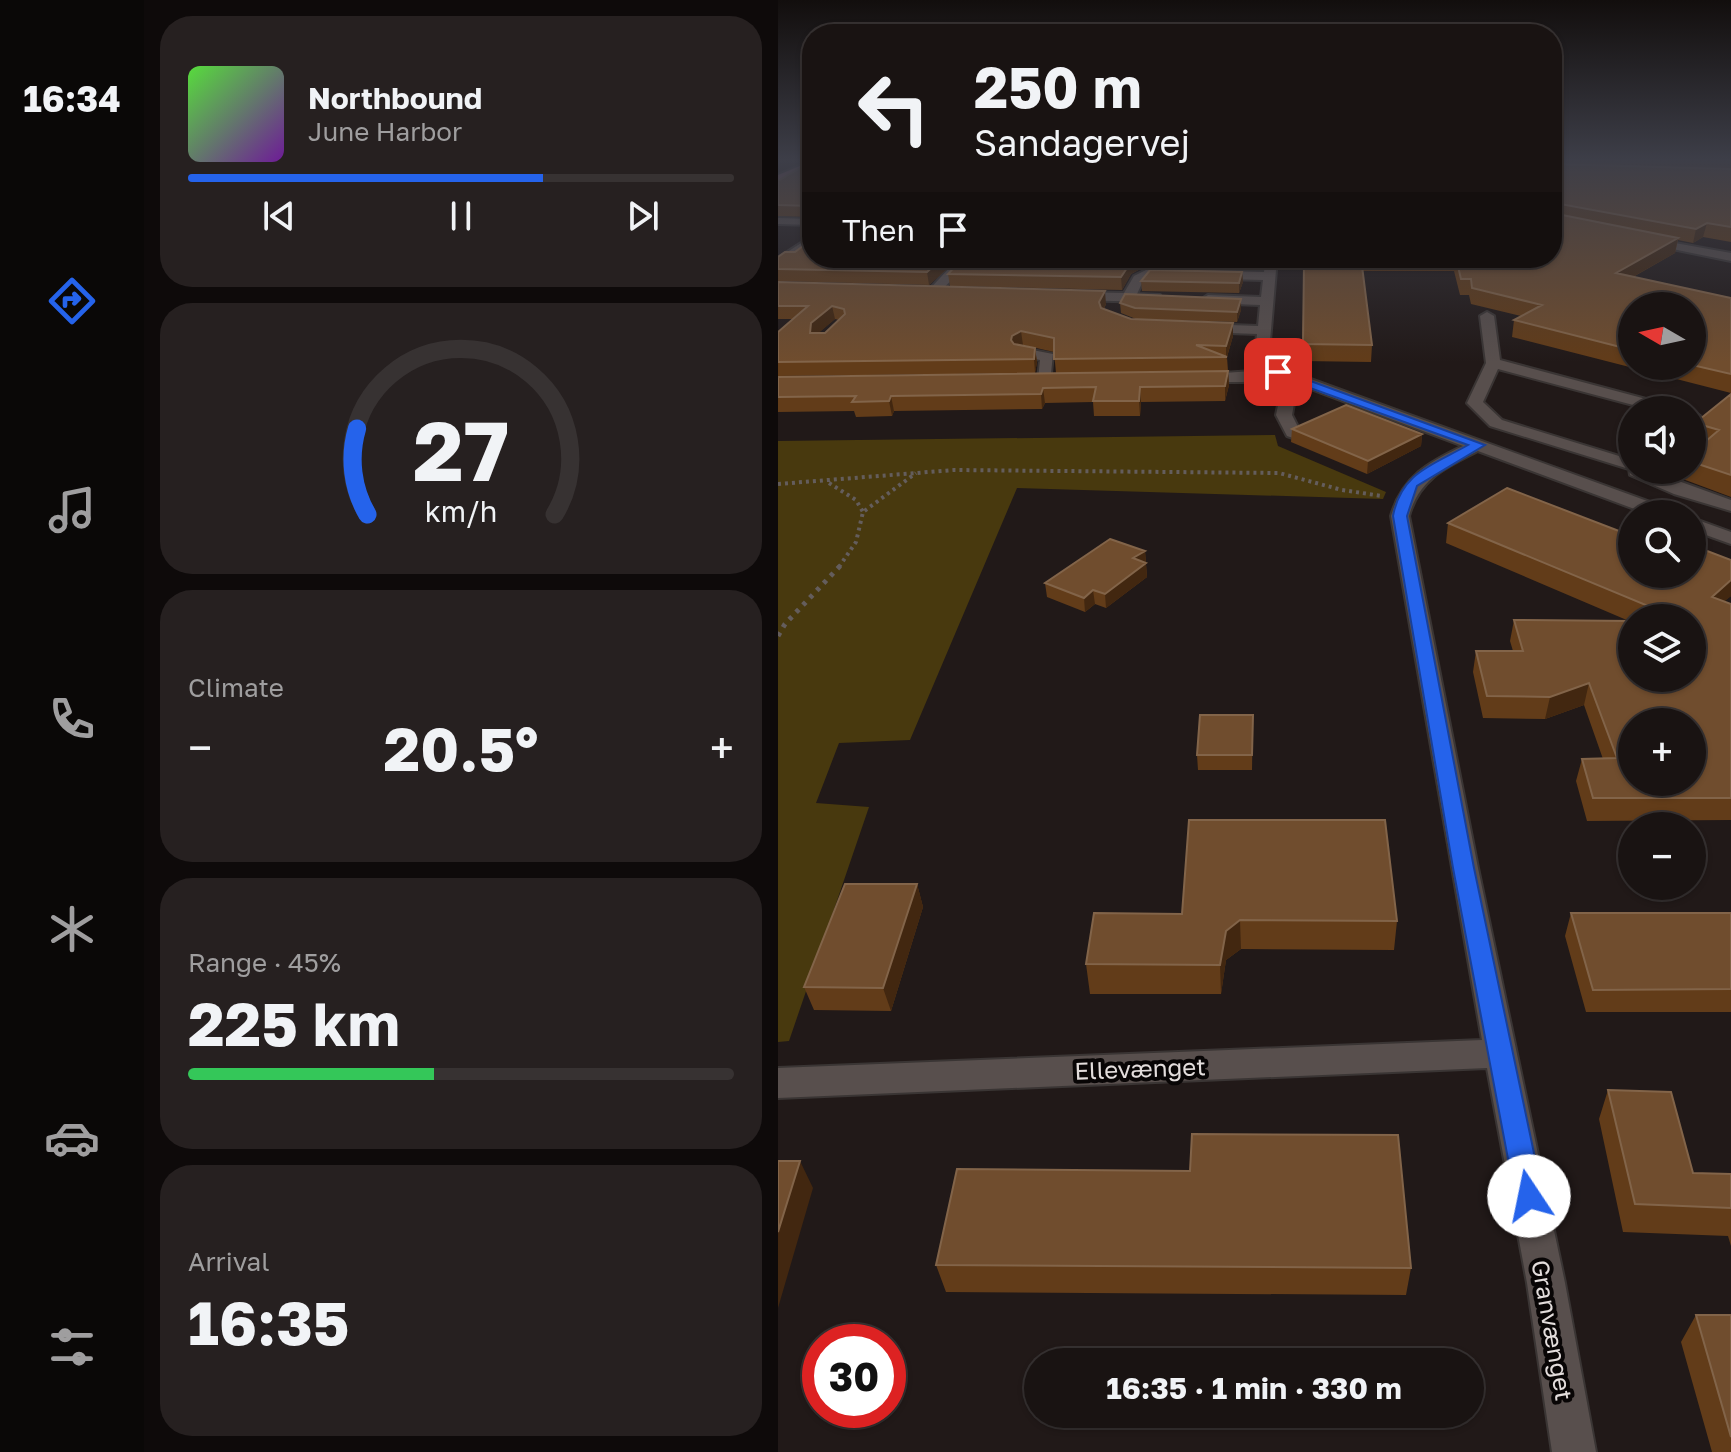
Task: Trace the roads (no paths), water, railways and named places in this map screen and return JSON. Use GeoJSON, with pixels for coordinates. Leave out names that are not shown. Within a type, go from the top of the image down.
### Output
{"type":"FeatureCollection","features":[{"type":"Feature","properties":{"kind":"street"},"geometry":{"type":"LineString","coordinates":[[1627,237],[1731,257]]}},
{"type":"Feature","properties":{"kind":"street"},"geometry":{"type":"LineString","coordinates":[[786,242],[802,241]]}},
{"type":"Feature","properties":{"kind":"street"},"geometry":{"type":"LineString","coordinates":[[779,263],[802,246]]}},
{"type":"Feature","properties":{"kind":"street"},"geometry":{"type":"LineString","coordinates":[[948,293],[928,292],[956,268]]}},
{"type":"Feature","properties":{"kind":"street"},"geometry":{"type":"LineString","coordinates":[[1270,268],[1262,353],[1267,363],[1278,372],[1628,500]]}},
{"type":"Feature","properties":{"kind":"street"},"geometry":{"type":"LineString","coordinates":[[1121,301],[1138,279],[1148,273],[1269,276]]}},
{"type":"Feature","properties":{"kind":"street"},"geometry":{"type":"LineString","coordinates":[[1056,295],[1121,301],[1175,299]]}},
{"type":"Feature","properties":{"kind":"street"},"geometry":{"type":"LineString","coordinates":[[1191,299],[1267,301]]}},
{"type":"Feature","properties":{"kind":"street"},"geometry":{"type":"LineString","coordinates":[[1487,316],[1493,363],[1475,403],[1496,423],[1618,463]]}},
{"type":"Feature","properties":{"kind":"street"},"geometry":{"type":"LineString","coordinates":[[1191,328],[1264,330]]}},
{"type":"Feature","properties":{"kind":"street"},"geometry":{"type":"LineString","coordinates":[[1022,352],[1048,357],[1045,380]]}},
{"type":"Feature","properties":{"kind":"street"},"geometry":{"type":"LineString","coordinates":[[1493,363],[1618,396]]}},
{"type":"Feature","properties":{"kind":"street"},"geometry":{"type":"LineString","coordinates":[[1182,379],[1243,378],[1278,372]]}},
{"type":"Feature","properties":{"kind":"street"},"geometry":{"type":"LineString","coordinates":[[1293,433],[1284,415],[1288,396],[1306,382]]}},
{"type":"Feature","properties":{"kind":"street","name":"Granvænget"},"geometry":{"type":"LineString","coordinates":[[1478,445],[1412,483],[1403,501],[1403,530],[1461,853],[1546,1283],[1574,1452]]}},
{"type":"Feature","properties":{"kind":"street"},"geometry":{"type":"LineString","coordinates":[[1612,494],[1621,484]]}},
{"type":"Feature","properties":{"kind":"street"},"geometry":{"type":"LineString","coordinates":[[1667,484],[1731,506]]}},
{"type":"Feature","properties":{"kind":"street"},"geometry":{"type":"LineString","coordinates":[[1706,529],[1731,538]]}},
{"type":"Feature","properties":{"kind":"street","name":"Ellevænget"},"geometry":{"type":"LineString","coordinates":[[778,1083],[1501,1053]]}}]}
